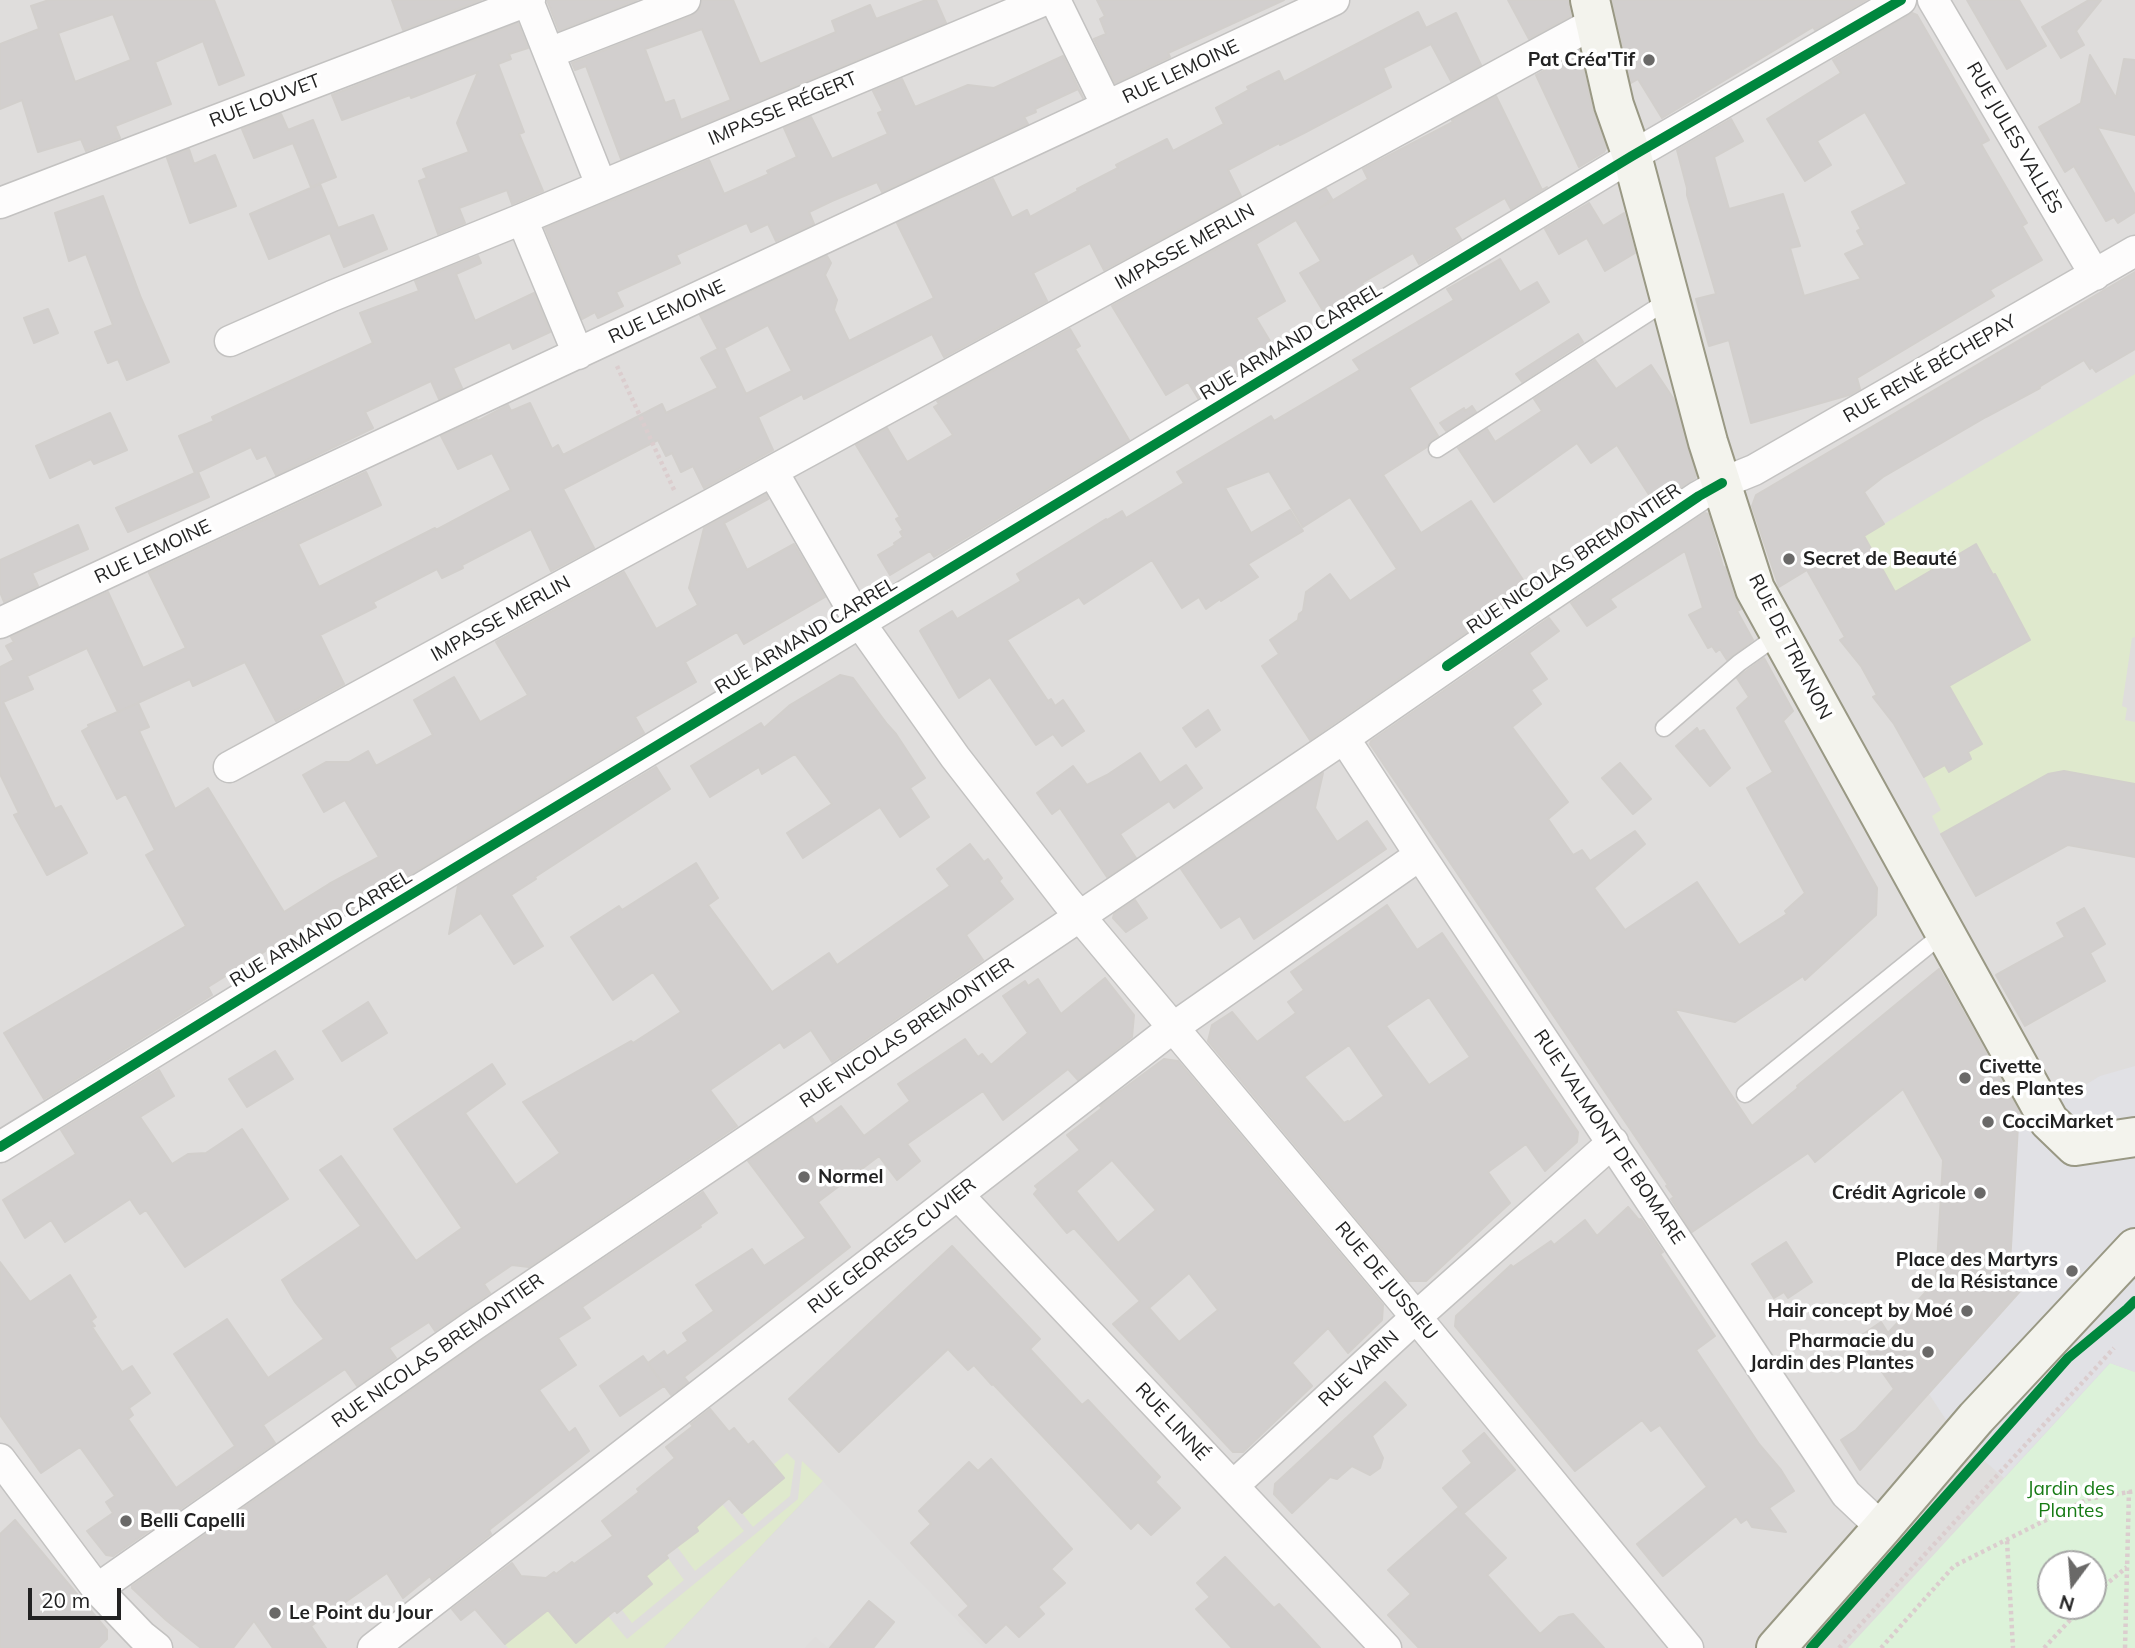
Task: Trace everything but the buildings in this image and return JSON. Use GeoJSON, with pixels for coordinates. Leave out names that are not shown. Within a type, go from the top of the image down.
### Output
{"type":"FeatureCollection","features":[{"type":"Feature","properties":{"kind":"street"},"geometry":{"type":"LineString","coordinates":[[529,0],[601,185]]}},
{"type":"Feature","properties":{"kind":"street","name":"RUE LOUVET"},"geometry":{"type":"LineString","coordinates":[[0,203],[529,0]]}},
{"type":"Feature","properties":{"kind":"street"},"geometry":{"type":"LineString","coordinates":[[549,53],[685,0]]}},
{"type":"Feature","properties":{"kind":"street","name":"IMPASSE RÉGERT"},"geometry":{"type":"LineString","coordinates":[[230,341],[332,296],[1045,0]]}},
{"type":"Feature","properties":{"kind":"street"},"geometry":{"type":"LineString","coordinates":[[1055,0],[1107,106]]}},
{"type":"Feature","properties":{"kind":"street","name":"RUE LEMOINE"},"geometry":{"type":"LineString","coordinates":[[0,623],[1334,0]]}},
{"type":"Feature","properties":{"kind":"street","name":"RUE ARMAND CARREL"},"geometry":{"type":"LineString","coordinates":[[0,1147],[357,927],[1632,156],[1901,0]]}},
{"type":"Feature","properties":{"kind":"street","name":"RUE JULES VALLÈS"},"geometry":{"type":"LineString","coordinates":[[1933,0],[2095,275]]}},
{"type":"Feature","properties":{"kind":"street","name":"RUE DE TRIANON"},"geometry":{"type":"LineString","coordinates":[[1593,11],[1614,106],[1632,156],[1708,442],[1755,589],[2049,1121],[2075,1146],[2135,1138]]}},
{"type":"Feature","properties":{"kind":"street","name":"IMPASSE MERLIN"},"geometry":{"type":"LineString","coordinates":[[229,767],[773,472],[1593,11]]}},
{"type":"Feature","properties":{"kind":"street"},"geometry":{"type":"LineString","coordinates":[[522,219],[578,354]]}},
{"type":"Feature","properties":{"kind":"street","name":"RUE RENÉ BÉCHEPAY"},"geometry":{"type":"LineString","coordinates":[[1722,482],[1754,470],[2135,251]]}},
{"type":"Feature","properties":{"kind":"street"},"geometry":{"type":"LineString","coordinates":[[773,472],[860,623]]}},
{"type":"Feature","properties":{"kind":"street","name":"RUE NICOLAS BREMONTIER"},"geometry":{"type":"LineString","coordinates":[[97,1589],[474,1325],[1722,482]]}},
{"type":"Feature","properties":{"kind":"street","name":"RUE DE JUSSIEU"},"geometry":{"type":"LineString","coordinates":[[860,623],[955,757],[1079,917],[1416,1317],[1688,1648]]}},
{"type":"Feature","properties":{"kind":"street","name":"RUE VALMONT DE BOMARE"},"geometry":{"type":"LineString","coordinates":[[1344,738],[1846,1494],[1882,1528]]}},
{"type":"Feature","properties":{"kind":"street","name":"RUE GEORGES CUVIER"},"geometry":{"type":"LineString","coordinates":[[373,1648],[1174,1027],[1420,855]]}},
{"type":"Feature","properties":{"kind":"street","name":"RUE VARIN"},"geometry":{"type":"LineString","coordinates":[[1233,1486],[1416,1317],[1613,1142]]}},
{"type":"Feature","properties":{"kind":"street","name":"RUE LINNÉ"},"geometry":{"type":"LineString","coordinates":[[958,1195],[1387,1648]]}},
{"type":"Feature","properties":{"kind":"street"},"geometry":{"type":"LineString","coordinates":[[1776,1648],[1958,1438],[2135,1248]]}},
{"type":"Feature","properties":{"kind":"street"},"geometry":{"type":"LineString","coordinates":[[0,1459],[97,1589],[143,1644]]}},
{"type":"Feature","properties":{"kind":"lane"},"geometry":{"type":"LineString","coordinates":[[1437,449],[1670,299]]}},
{"type":"Feature","properties":{"kind":"lane"},"geometry":{"type":"LineString","coordinates":[[1664,728],[1739,663],[1780,634]]}},
{"type":"Feature","properties":{"kind":"lane"},"geometry":{"type":"LineString","coordinates":[[1745,1094],[1945,933]]}},
{"type":"Feature","properties":{"kind":"path"},"geometry":{"type":"LineString","coordinates":[[605,341],[688,518]]}},
{"type":"Feature","properties":{"kind":"path"},"geometry":{"type":"LineString","coordinates":[[1839,1648],[2114,1348]]}},
{"type":"Feature","properties":{"kind":"path"},"geometry":{"type":"LineString","coordinates":[[1881,1648],[1954,1566],[2088,1499],[2132,1491],[2125,1648]]}},
{"type":"Feature","properties":{"kind":"path"},"geometry":{"type":"LineString","coordinates":[[2007,1541],[2013,1648]]}},
{"type":"Feature","properties":{"kind":"path"},"geometry":{"type":"LineString","coordinates":[[2107,1583],[2127,1567]]}},
{"type":"Feature","properties":{"kind":"path"},"geometry":{"type":"LineString","coordinates":[[2044,1648],[2069,1620]]}},
{"type":"Feature","properties":{"kind":"shaded area"},"geometry":{"type":"Polygon","coordinates":[[[0,0],[2135,0],[2135,1648],[0,1648],[0,0]]]}},
{"type":"Feature","properties":{"kind":"shaded area","name":"Place des Martyrs de la Résistance"},"geometry":{"type":"Polygon","coordinates":[[[2135,1066],[2135,1372],[2110,1363],[2004,1478],[1958,1438],[1929,1394],[2022,1290],[2007,1275],[2010,1266],[2018,1126],[2100,1076],[2135,1066]]]}},
{"type":"Feature","properties":{"kind":"shaded area"},"geometry":{"type":"Polygon","coordinates":[[[823,1481],[984,1648],[867,1648],[846,1629],[827,1647],[815,1637],[805,1648],[664,1648],[823,1481]]]}},
{"type":"Feature","properties":{"kind":"green space"},"geometry":{"type":"Polygon","coordinates":[[[2135,374],[2135,637],[2132,638],[2122,706],[2127,708],[2125,720],[2135,722],[2135,784],[2064,771],[2048,774],[1941,834],[1932,816],[1941,810],[1924,777],[1945,765],[1949,772],[1971,758],[1936,663],[1981,668],[2030,640],[2022,625],[2008,612],[2014,608],[1995,574],[1989,578],[1985,560],[1976,544],[1910,617],[1864,536],[2135,374]]]}},
{"type":"Feature","properties":{"kind":"green space","name":"Jardin des Plantes"},"geometry":{"type":"Polygon","coordinates":[[[2110,1363],[2135,1372],[2135,1648],[1848,1648],[2110,1363]]]}},
{"type":"Feature","properties":{"kind":"green space"},"geometry":{"type":"Polygon","coordinates":[[[787,1453],[795,1461],[790,1496],[753,1527],[742,1513],[784,1478],[773,1465],[787,1453]]]}},
{"type":"Feature","properties":{"kind":"green space"},"geometry":{"type":"Polygon","coordinates":[[[802,1461],[823,1481],[664,1648],[508,1648],[505,1644],[548,1610],[576,1643],[608,1616],[627,1639],[798,1499],[802,1461]]]}},
{"type":"Feature","properties":{"kind":"green space"},"geometry":{"type":"Polygon","coordinates":[[[722,1504],[744,1531],[695,1571],[675,1544],[682,1543],[698,1532],[695,1526],[722,1504]]]}},
{"type":"Feature","properties":{"kind":"green space"},"geometry":{"type":"Polygon","coordinates":[[[668,1558],[684,1580],[632,1623],[622,1610],[652,1584],[642,1572],[659,1566],[668,1558]]]}},
{"type":"Feature","properties":{"kind":"cycle path"},"geometry":{"type":"LineString","coordinates":[[0,1147],[357,927],[1632,156],[1901,0]]}},
{"type":"Feature","properties":{"kind":"cycle path"},"geometry":{"type":"LineString","coordinates":[[1447,666],[1722,483]]}},
{"type":"Feature","properties":{"kind":"cycle path"},"geometry":{"type":"LineString","coordinates":[[1811,1648],[2068,1358],[2135,1301]]}},
{"type":"Feature","properties":{"kind":"place","name":"Pat Créa'Tif"},"geometry":{"type":"Point","coordinates":[1649,60]}},
{"type":"Feature","properties":{"kind":"place","name":"Secret de Beauté"},"geometry":{"type":"Point","coordinates":[1789,559]}},
{"type":"Feature","properties":{"kind":"place","name":"Civette des Plantes"},"geometry":{"type":"Point","coordinates":[1965,1078]}},
{"type":"Feature","properties":{"kind":"place","name":"CocciMarket"},"geometry":{"type":"Point","coordinates":[1988,1122]}},
{"type":"Feature","properties":{"kind":"place","name":"Normel"},"geometry":{"type":"Point","coordinates":[804,1177]}},
{"type":"Feature","properties":{"kind":"place","name":"Crédit Agricole"},"geometry":{"type":"Point","coordinates":[1980,1193]}},
{"type":"Feature","properties":{"kind":"place","name":"Place des Martyrs de la Résistance"},"geometry":{"type":"Point","coordinates":[2072,1271]}},
{"type":"Feature","properties":{"kind":"place","name":"Hair concept by Moé"},"geometry":{"type":"Point","coordinates":[1967,1311]}},
{"type":"Feature","properties":{"kind":"place","name":"Pharmacie du Jardin des Plantes"},"geometry":{"type":"Point","coordinates":[1928,1352]}},
{"type":"Feature","properties":{"kind":"place","name":"Belli Capelli"},"geometry":{"type":"Point","coordinates":[126,1521]}},
{"type":"Feature","properties":{"kind":"place","name":"Le Point du Jour"},"geometry":{"type":"Point","coordinates":[275,1613]}}]}
